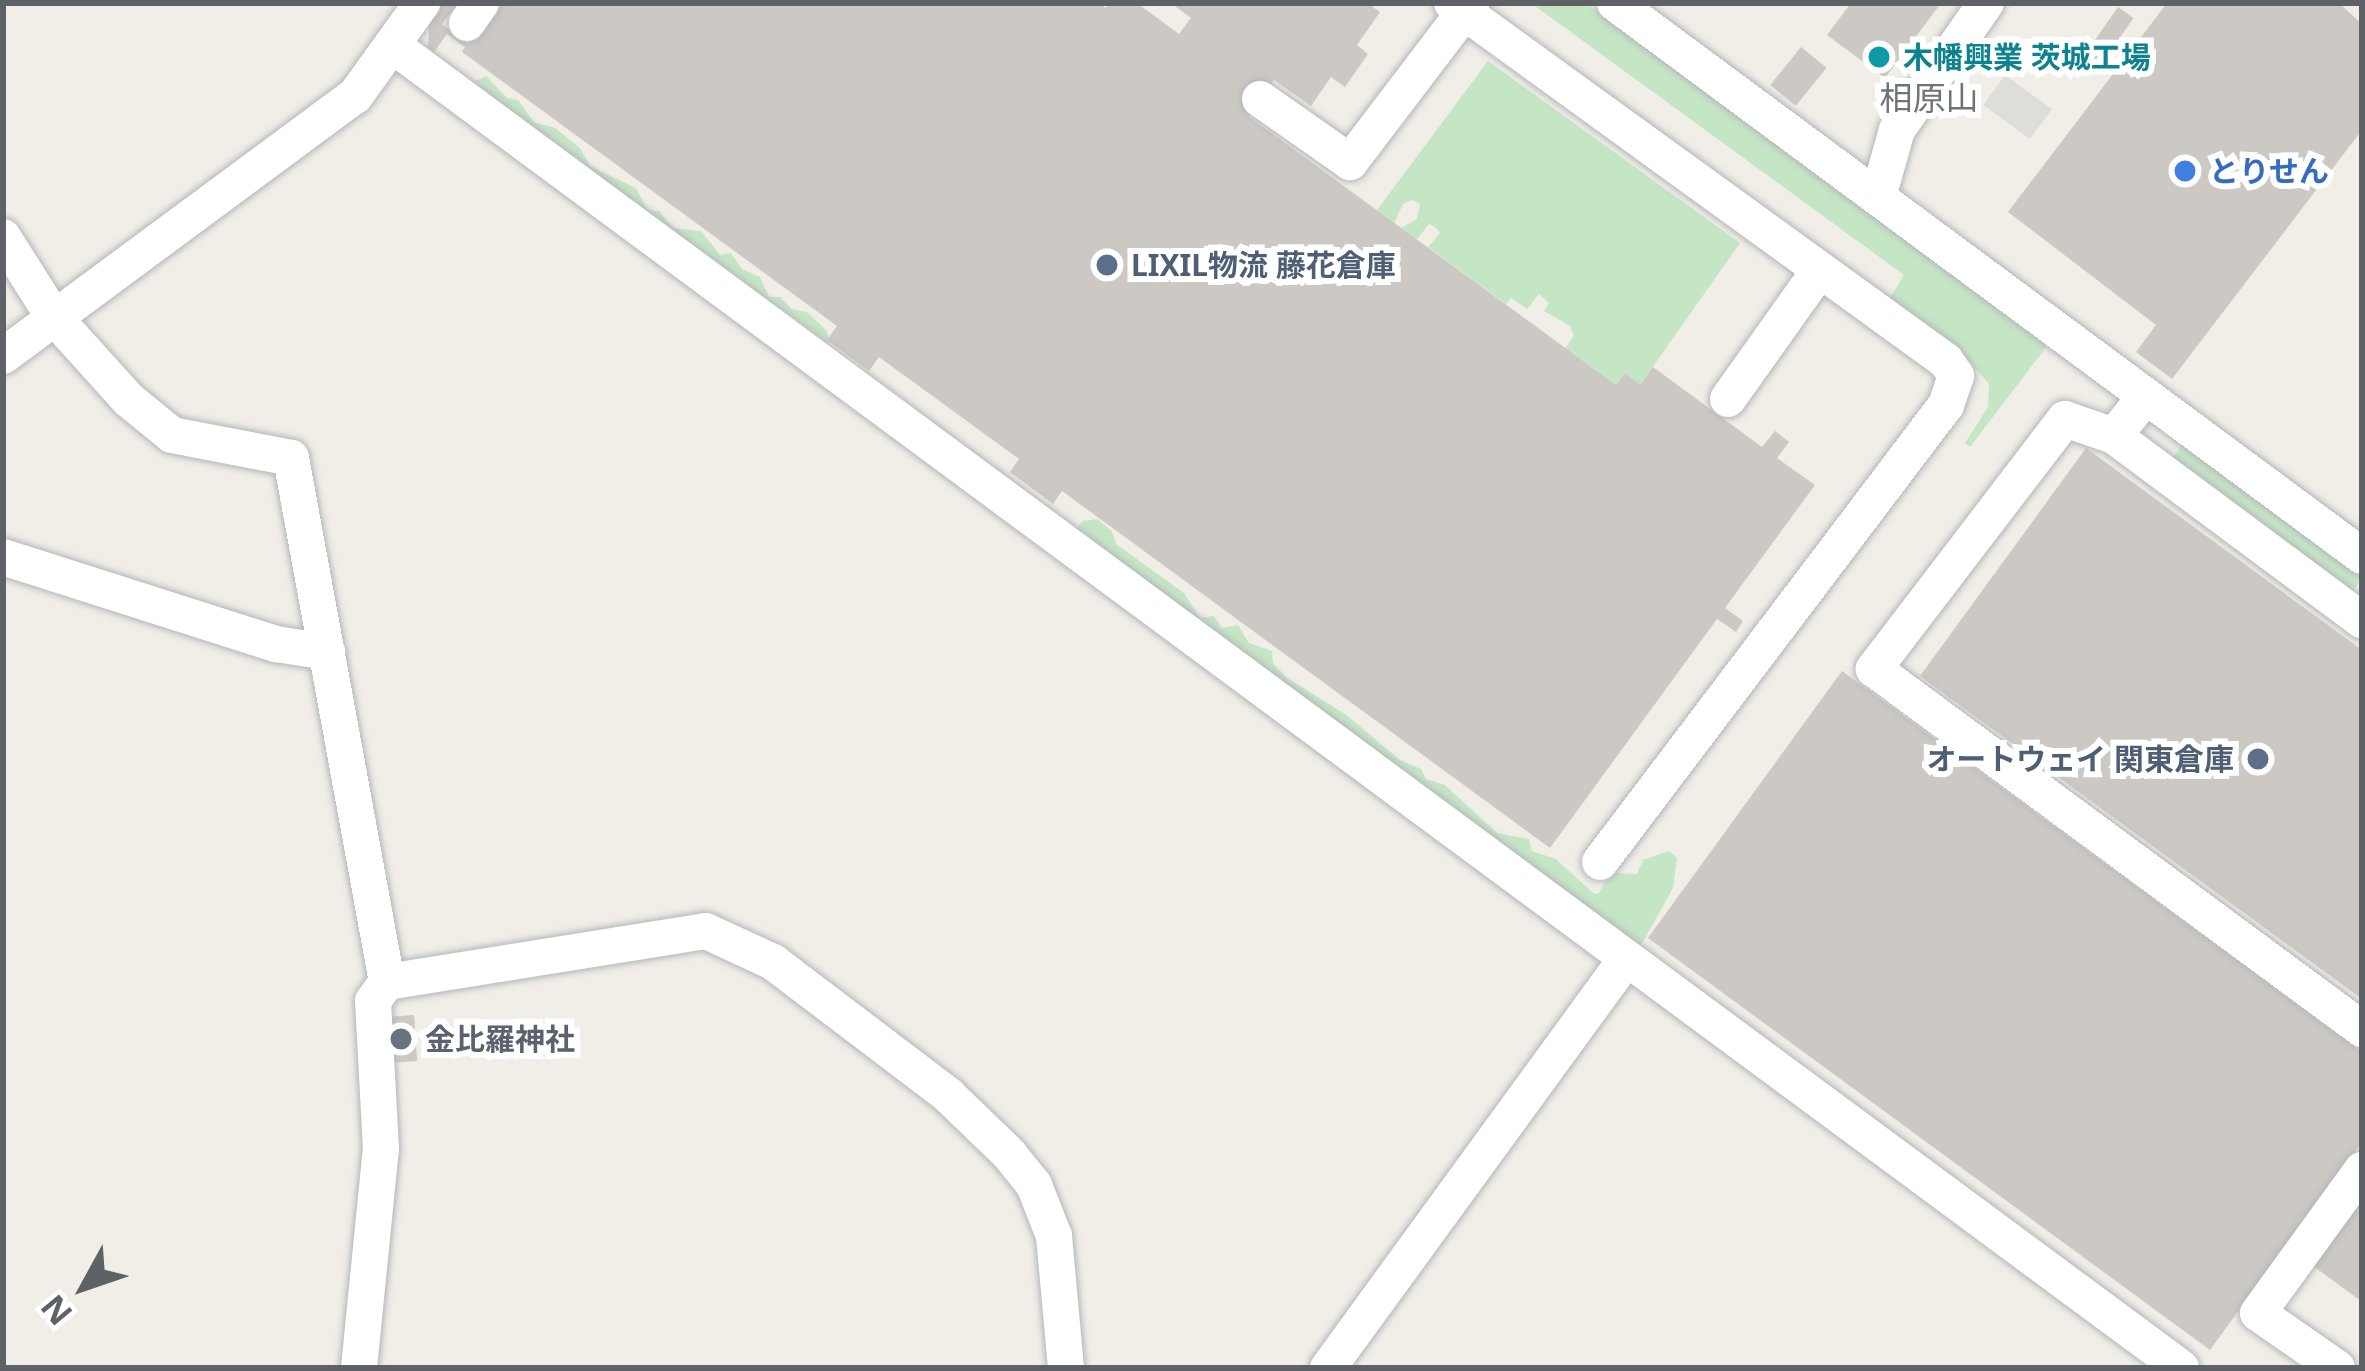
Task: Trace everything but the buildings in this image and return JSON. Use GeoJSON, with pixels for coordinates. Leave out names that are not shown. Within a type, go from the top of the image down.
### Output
{"type":"FeatureCollection","features":[{"type":"Feature","properties":{"kind":"street"},"geometry":{"type":"LineString","coordinates":[[3,356],[355,96],[422,3]]}},
{"type":"Feature","properties":{"kind":"street"},"geometry":{"type":"LineString","coordinates":[[1615,3],[2362,556]]}},
{"type":"Feature","properties":{"kind":"street"},"geometry":{"type":"LineString","coordinates":[[1879,197],[1897,130],[1986,3]]}},
{"type":"Feature","properties":{"kind":"street"},"geometry":{"type":"LineString","coordinates":[[1260,100],[1350,163],[1462,6],[1946,361],[1956,376],[1946,405],[1600,862]]}},
{"type":"Feature","properties":{"kind":"street"},"geometry":{"type":"LineString","coordinates":[[392,45],[2181,1368]]}},
{"type":"Feature","properties":{"kind":"street"},"geometry":{"type":"LineString","coordinates":[[3,237],[53,316],[129,400],[172,435],[291,458],[387,982]]}},
{"type":"Feature","properties":{"kind":"street"},"geometry":{"type":"LineString","coordinates":[[1728,399],[1819,271]]}},
{"type":"Feature","properties":{"kind":"street"},"geometry":{"type":"LineString","coordinates":[[2114,436],[2146,396]]}},
{"type":"Feature","properties":{"kind":"street"},"geometry":{"type":"LineString","coordinates":[[2362,620],[2114,436],[2065,419],[1874,668],[2362,1029]]}},
{"type":"Feature","properties":{"kind":"street"},"geometry":{"type":"LineString","coordinates":[[3,557],[276,644],[327,652]]}},
{"type":"Feature","properties":{"kind":"street"},"geometry":{"type":"LineString","coordinates":[[359,1368],[381,1149],[373,1001],[387,982],[706,931],[773,962],[948,1095],[1034,1185],[1058,1258],[1066,1368]]}},
{"type":"Feature","properties":{"kind":"street"},"geometry":{"type":"LineString","coordinates":[[1328,1368],[1626,959]]}},
{"type":"Feature","properties":{"kind":"street"},"geometry":{"type":"LineString","coordinates":[[2337,1368],[2258,1313],[2362,1170]]}},
{"type":"Feature","properties":{"kind":"shaded area"},"geometry":{"type":"Polygon","coordinates":[[[2005,75],[2052,109],[2030,139],[1983,105],[2005,75]]]}},
{"type":"Feature","properties":{"kind":"green space"},"geometry":{"type":"Polygon","coordinates":[[[1531,3],[1586,3],[2047,346],[1970,447],[1965,443],[1988,407],[1989,384],[1965,356],[1890,298],[1904,275],[1531,3]]]}},
{"type":"Feature","properties":{"kind":"green space"},"geometry":{"type":"Polygon","coordinates":[[[1488,61],[1740,243],[1640,385],[1625,374],[1616,385],[1565,348],[1574,336],[1570,326],[1544,311],[1549,303],[1539,294],[1527,309],[1511,298],[1506,304],[1428,247],[1440,233],[1436,228],[1429,224],[1417,239],[1401,228],[1417,219],[1420,204],[1412,200],[1403,204],[1394,223],[1377,210],[1488,61]]]}},
{"type":"Feature","properties":{"kind":"green space"},"geometry":{"type":"Polygon","coordinates":[[[486,76],[507,98],[518,100],[534,122],[555,128],[580,148],[590,166],[636,188],[647,210],[659,211],[674,228],[701,231],[720,255],[731,253],[742,269],[760,277],[769,297],[780,297],[792,309],[807,312],[827,331],[830,344],[471,83],[486,76]]]}},
{"type":"Feature","properties":{"kind":"green space"},"geometry":{"type":"Polygon","coordinates":[[[2182,445],[2362,576],[2353,591],[2171,460],[2182,445]]]}},
{"type":"Feature","properties":{"kind":"green space"},"geometry":{"type":"Polygon","coordinates":[[[1097,519],[1112,531],[1116,544],[1184,593],[1200,618],[1214,616],[1222,628],[1238,625],[1249,643],[1272,651],[1273,663],[1287,678],[1345,714],[1400,760],[1421,769],[1426,779],[1445,785],[1497,833],[1529,839],[1532,851],[1556,859],[1593,893],[1598,894],[1611,873],[1637,874],[1643,860],[1669,851],[1677,858],[1673,888],[1637,949],[1488,842],[1448,804],[1073,532],[1083,521],[1097,519]]]}},
{"type":"Feature","properties":{"kind":"place","name":"木幡興業 茨城工場"},"geometry":{"type":"Point","coordinates":[1879,57]}},
{"type":"Feature","properties":{"kind":"place","name":"とりせん"},"geometry":{"type":"Point","coordinates":[2185,171]}},
{"type":"Feature","properties":{"kind":"place","name":"LIXIL物流 藤花倉庫"},"geometry":{"type":"Point","coordinates":[1107,265]}},
{"type":"Feature","properties":{"kind":"place","name":"オートウェイ 関東倉庫"},"geometry":{"type":"Point","coordinates":[2258,759]}},
{"type":"Feature","properties":{"kind":"place","name":"金比羅神社"},"geometry":{"type":"Point","coordinates":[401,1039]}},
{"type":"Feature","properties":{"kind":"district","name":"相原山"},"geometry":{"type":"Point","coordinates":[1929,98]}}]}
